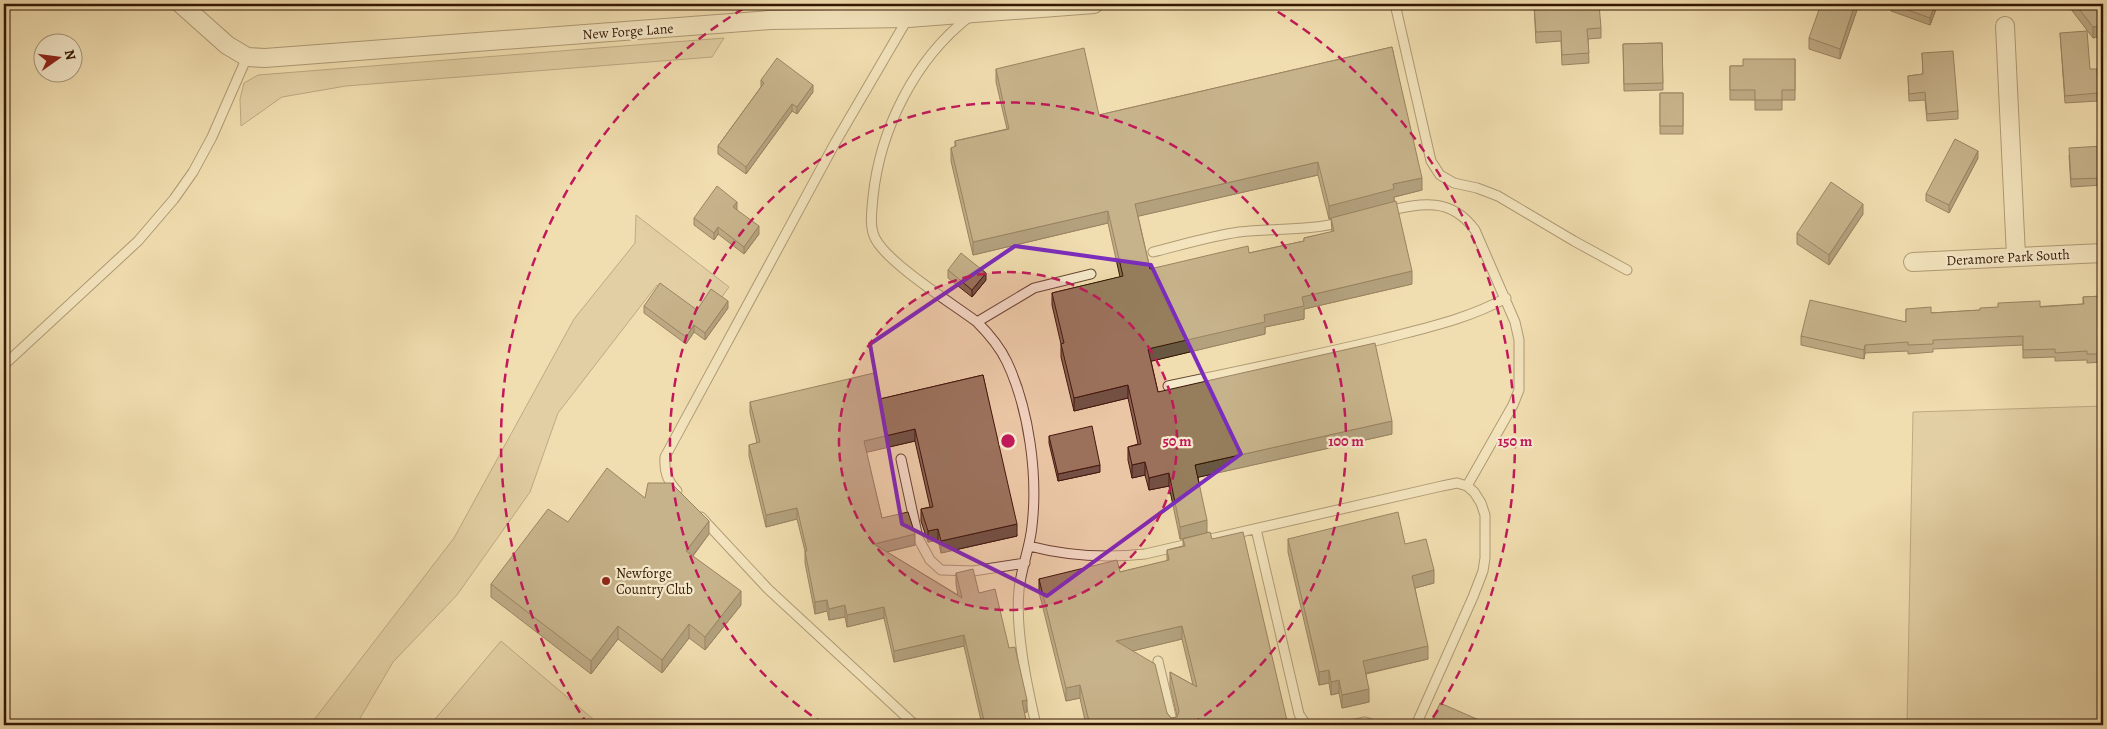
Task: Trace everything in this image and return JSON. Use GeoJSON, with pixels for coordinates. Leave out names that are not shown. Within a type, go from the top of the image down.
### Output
{"type":"FeatureCollection","features":[{"type":"Feature","properties":{"kind":"street"},"geometry":{"type":"LineString","coordinates":[[180,4],[227,45],[247,57]]}},
{"type":"Feature","properties":{"kind":"street","name":"New Forge Lane"},"geometry":{"type":"LineString","coordinates":[[247,57],[265,58],[770,20],[908,18],[1094,4]]}},
{"type":"Feature","properties":{"kind":"street"},"geometry":{"type":"LineString","coordinates":[[2005,26],[2016,256]]}},
{"type":"Feature","properties":{"kind":"street","name":"Deramore Park South"},"geometry":{"type":"LineString","coordinates":[[1913,262],[2103,253]]}},
{"type":"Feature","properties":{"kind":"lane"},"geometry":{"type":"LineString","coordinates":[[1395,4],[1431,161],[1440,175],[1454,183],[1477,188],[1498,196],[1574,241],[1628,270]]}},
{"type":"Feature","properties":{"kind":"lane"},"geometry":{"type":"LineString","coordinates":[[973,13],[960,24],[929,59],[896,113],[880,153],[875,177],[871,222],[878,242],[895,261],[977,322],[998,347],[1006,361],[1021,403],[1033,476],[1032,525],[1019,588],[1018,608],[1025,675],[1036,725]]}},
{"type":"Feature","properties":{"kind":"lane"},"geometry":{"type":"LineString","coordinates":[[680,494],[667,480],[664,468],[665,457],[835,143],[908,18]]}},
{"type":"Feature","properties":{"kind":"lane"},"geometry":{"type":"LineString","coordinates":[[4,365],[138,241],[174,199],[193,172],[212,138],[247,57]]}},
{"type":"Feature","properties":{"kind":"lane"},"geometry":{"type":"LineString","coordinates":[[1373,215],[1428,204],[1454,209],[1466,218],[1475,230],[1515,322],[1519,340],[1519,390],[1513,405],[1467,486]]}},
{"type":"Feature","properties":{"kind":"lane"},"geometry":{"type":"LineString","coordinates":[[1153,252],[1237,232],[1301,229],[1356,219]]}},
{"type":"Feature","properties":{"kind":"lane"},"geometry":{"type":"LineString","coordinates":[[977,322],[1034,288],[1091,274]]}},
{"type":"Feature","properties":{"kind":"lane"},"geometry":{"type":"LineString","coordinates":[[1168,386],[1341,349],[1429,327],[1486,309],[1506,298]]}},
{"type":"Feature","properties":{"kind":"lane"},"geometry":{"type":"LineString","coordinates":[[901,459],[918,538],[930,560],[941,570],[973,571],[1025,563]]}},
{"type":"Feature","properties":{"kind":"lane"},"geometry":{"type":"LineString","coordinates":[[1029,546],[1084,555],[1126,556],[1193,544],[1442,486],[1457,483],[1467,486],[1474,492],[1485,514],[1483,571],[1416,725]]}},
{"type":"Feature","properties":{"kind":"lane"},"geometry":{"type":"LineString","coordinates":[[694,509],[768,589],[915,725]]}},
{"type":"Feature","properties":{"kind":"lane"},"geometry":{"type":"LineString","coordinates":[[1256,529],[1299,714],[1306,725]]}},
{"type":"Feature","properties":{"kind":"lane"},"geometry":{"type":"LineString","coordinates":[[1158,661],[1173,725]]}},
{"type":"Feature","properties":{"kind":"lane"},"geometry":{"type":"LineString","coordinates":[[1352,725],[1365,722],[1375,725]]}},
{"type":"Feature","properties":{"kind":"highlighted area"},"geometry":{"type":"Polygon","coordinates":[[[1015,246],[1151,265],[1241,454],[1047,596],[902,524],[870,344],[1015,246]]]}},
{"type":"Feature","properties":{"kind":"shaded area"},"geometry":{"type":"Polygon","coordinates":[[[724,38],[712,57],[346,86],[282,97],[241,126],[240,99],[244,83],[258,75],[724,38]]]}},
{"type":"Feature","properties":{"kind":"shaded area"},"geometry":{"type":"Polygon","coordinates":[[[636,215],[729,287],[706,319],[657,285],[558,413],[530,492],[457,595],[393,662],[356,725],[310,725],[454,538],[574,319],[635,243],[636,215]]]}},
{"type":"Feature","properties":{"kind":"shaded area"},"geometry":{"type":"Polygon","coordinates":[[[2103,406],[2103,725],[1907,725],[1913,412],[2103,406]]]}},
{"type":"Feature","properties":{"kind":"shaded area"},"geometry":{"type":"Polygon","coordinates":[[[501,641],[600,725],[430,725],[501,641]]]}},
{"type":"Feature","properties":{"kind":"building"},"geometry":{"type":"Polygon","coordinates":[[[1534,4],[1599,4],[1601,28],[1587,29],[1589,53],[1562,55],[1561,31],[1536,32],[1534,4]]]}},
{"type":"Feature","properties":{"kind":"building"},"geometry":{"type":"Polygon","coordinates":[[[1821,4],[1855,4],[1840,49],[1809,38],[1821,4]]]}},
{"type":"Feature","properties":{"kind":"building"},"geometry":{"type":"Polygon","coordinates":[[[1891,4],[1935,4],[1930,18],[1891,4]]]}},
{"type":"Feature","properties":{"kind":"building"},"geometry":{"type":"Polygon","coordinates":[[[2075,4],[2103,4],[2103,25],[2093,27],[2075,4]]]}},
{"type":"Feature","properties":{"kind":"building"},"geometry":{"type":"Polygon","coordinates":[[[2087,31],[2090,69],[2097,69],[2098,93],[2065,96],[2060,33],[2087,31]]]}},
{"type":"Feature","properties":{"kind":"building"},"geometry":{"type":"Polygon","coordinates":[[[1662,43],[1663,83],[1624,84],[1623,44],[1662,43]]]}},
{"type":"Feature","properties":{"kind":"building"},"geometry":{"type":"Polygon","coordinates":[[[1392,47],[1422,178],[1393,184],[1394,189],[1329,206],[1318,162],[1135,204],[1150,269],[1248,246],[1249,253],[1304,241],[1304,238],[1334,231],[1331,218],[1396,201],[1412,271],[1302,297],[1304,306],[1264,315],[1265,322],[1148,349],[1158,392],[1375,343],[1392,421],[1195,465],[1207,520],[1180,527],[1169,473],[1149,478],[1145,462],[1132,465],[1128,447],[1141,444],[1128,385],[1074,398],[1061,344],[1064,343],[1052,293],[1123,276],[1108,211],[973,242],[951,148],[956,146],[955,141],[1009,129],[996,69],[1084,48],[1099,115],[1392,47]]]}},
{"type":"Feature","properties":{"kind":"building"},"geometry":{"type":"Polygon","coordinates":[[[1953,51],[1958,111],[1927,114],[1925,92],[1909,94],[1908,76],[1923,74],[1922,53],[1953,51]]]}},
{"type":"Feature","properties":{"kind":"building"},"geometry":{"type":"Polygon","coordinates":[[[777,58],[813,85],[797,107],[792,104],[746,167],[718,146],[764,83],[761,80],[777,58]]]}},
{"type":"Feature","properties":{"kind":"building"},"geometry":{"type":"Polygon","coordinates":[[[1743,59],[1795,59],[1795,90],[1782,90],[1782,100],[1755,100],[1755,90],[1730,90],[1730,66],[1743,66],[1743,59]]]}},
{"type":"Feature","properties":{"kind":"building"},"geometry":{"type":"Polygon","coordinates":[[[1660,93],[1683,93],[1683,126],[1660,126],[1660,93]]]}},
{"type":"Feature","properties":{"kind":"building"},"geometry":{"type":"Polygon","coordinates":[[[1955,139],[1978,151],[1949,205],[1926,194],[1955,139]]]}},
{"type":"Feature","properties":{"kind":"building"},"geometry":{"type":"Polygon","coordinates":[[[2103,146],[2103,178],[2071,179],[2069,148],[2103,146]]]}},
{"type":"Feature","properties":{"kind":"building"},"geometry":{"type":"Polygon","coordinates":[[[1831,182],[1863,204],[1829,255],[1797,233],[1831,182]]]}},
{"type":"Feature","properties":{"kind":"building"},"geometry":{"type":"Polygon","coordinates":[[[717,186],[737,202],[733,207],[759,226],[744,247],[718,227],[714,233],[694,218],[717,186]]]}},
{"type":"Feature","properties":{"kind":"building"},"geometry":{"type":"Polygon","coordinates":[[[961,253],[986,273],[972,290],[948,270],[961,253]]]}},
{"type":"Feature","properties":{"kind":"building"},"geometry":{"type":"Polygon","coordinates":[[[660,283],[697,310],[711,289],[728,301],[705,333],[694,325],[686,337],[644,306],[660,283]]]}},
{"type":"Feature","properties":{"kind":"building"},"geometry":{"type":"Polygon","coordinates":[[[2103,296],[2103,354],[2087,354],[2087,351],[2055,353],[2055,349],[2023,350],[2023,336],[1933,340],[1933,344],[1908,345],[1908,342],[1865,345],[1864,350],[1801,336],[1810,300],[1906,322],[1906,309],[1931,307],[1931,313],[1980,310],[1980,308],[1998,307],[1998,303],[2040,301],[2040,307],[2084,304],[2083,297],[2103,296]]]}},
{"type":"Feature","properties":{"kind":"building"},"geometry":{"type":"Polygon","coordinates":[[[874,373],[880,399],[983,375],[1017,524],[941,541],[938,529],[928,531],[921,509],[933,507],[915,429],[864,441],[882,518],[908,512],[915,534],[874,544],[962,598],[956,573],[973,569],[979,593],[995,589],[1009,648],[1015,647],[1027,700],[1022,701],[1027,725],[985,725],[964,635],[894,651],[884,607],[847,615],[845,605],[829,609],[827,600],[815,602],[805,551],[807,551],[797,508],[766,515],[749,445],[760,442],[750,402],[874,373]]]}},
{"type":"Feature","properties":{"kind":"building"},"geometry":{"type":"Polygon","coordinates":[[[1092,426],[1100,465],[1058,474],[1049,436],[1092,426]]]}},
{"type":"Feature","properties":{"kind":"building","name":"Newforge Country Club"},"geometry":{"type":"Polygon","coordinates":[[[607,468],[645,498],[648,483],[671,483],[709,521],[686,551],[741,591],[705,637],[689,624],[662,660],[618,626],[591,661],[491,584],[548,509],[568,522],[607,468]]]}},
{"type":"Feature","properties":{"kind":"building"},"geometry":{"type":"Polygon","coordinates":[[[1398,512],[1405,544],[1426,539],[1434,570],[1412,576],[1428,646],[1363,661],[1369,689],[1342,695],[1339,680],[1331,682],[1329,670],[1319,672],[1288,539],[1398,512]]]}},
{"type":"Feature","properties":{"kind":"building"},"geometry":{"type":"Polygon","coordinates":[[[1210,532],[1212,539],[1243,532],[1288,725],[1090,725],[1080,685],[1066,688],[1039,579],[1117,560],[1120,572],[1169,560],[1167,550],[1185,546],[1183,539],[1210,532]],[[1182,626],[1116,641],[1155,664],[1167,713],[1171,718],[1177,717],[1179,711],[1170,672],[1197,687],[1182,626]]]}},
{"type":"Feature","properties":{"kind":"building"},"geometry":{"type":"Polygon","coordinates":[[[1440,703],[1479,720],[1477,723],[1484,725],[1430,725],[1440,703]]]}},
{"type":"Feature","properties":{"kind":"place","name":"Newforge Country Club"},"geometry":{"type":"Point","coordinates":[606,581]}}]}
